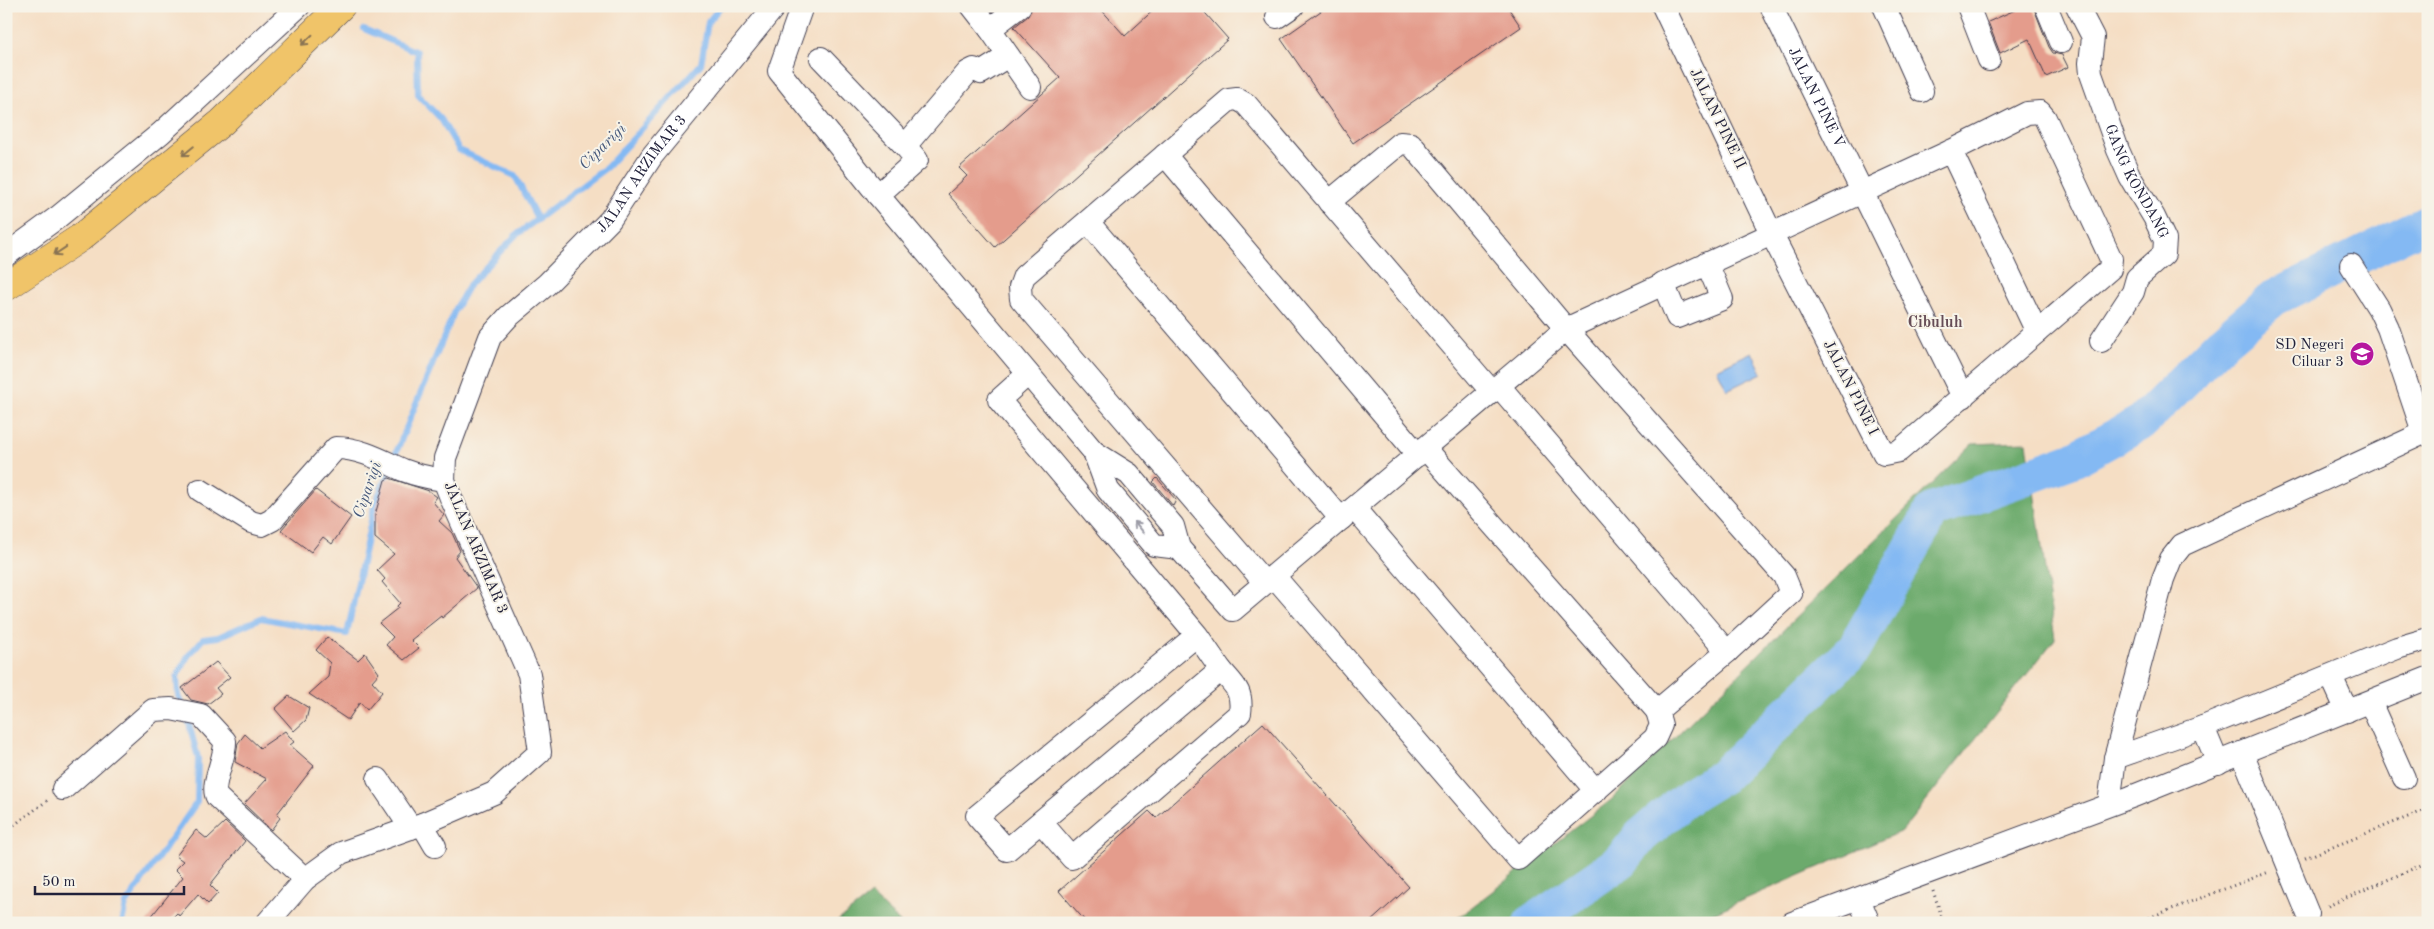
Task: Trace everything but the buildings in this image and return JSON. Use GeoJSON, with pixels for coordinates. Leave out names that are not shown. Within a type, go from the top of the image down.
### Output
{"type":"FeatureCollection","features":[{"type":"Feature","properties":{"kind":"highway"},"geometry":{"type":"LineString","coordinates":[[6,287],[80,238],[222,122],[342,6]]}},
{"type":"Feature","properties":{"kind":"street"},"geometry":{"type":"LineString","coordinates":[[6,255],[58,217],[161,133],[299,6]]}},
{"type":"Feature","properties":{"kind":"street","name":"JALAN ARZIMAR 3"},"geometry":{"type":"LineString","coordinates":[[267,923],[305,879],[341,853],[417,826],[494,793],[540,752],[529,674],[444,480],[445,458],[490,337],[508,316],[547,284],[610,220],[652,156],[775,6]]}},
{"type":"Feature","properties":{"kind":"street"},"geometry":{"type":"LineString","coordinates":[[802,6],[779,71],[878,195],[1094,452],[1108,490],[1154,545],[1179,548],[1233,610],[1566,329],[1861,191],[1952,151],[2027,113],[2040,112],[2045,118],[2111,259],[2110,269],[1963,396]]}},
{"type":"Feature","properties":{"kind":"street"},"geometry":{"type":"LineString","coordinates":[[972,6],[1030,87]]}},
{"type":"Feature","properties":{"kind":"street"},"geometry":{"type":"LineString","coordinates":[[990,29],[1020,6]]}},
{"type":"Feature","properties":{"kind":"street","name":"JALAN PINE II"},"geometry":{"type":"LineString","coordinates":[[1663,6],[1771,233]]}},
{"type":"Feature","properties":{"kind":"street","name":"JALAN PINE V"},"geometry":{"type":"LineString","coordinates":[[1771,6],[1963,396]]}},
{"type":"Feature","properties":{"kind":"street"},"geometry":{"type":"LineString","coordinates":[[1884,6],[1922,91]]}},
{"type":"Feature","properties":{"kind":"street"},"geometry":{"type":"LineString","coordinates":[[1968,6],[1989,60]]}},
{"type":"Feature","properties":{"kind":"street"},"geometry":{"type":"LineString","coordinates":[[2046,6],[2061,42]]}},
{"type":"Feature","properties":{"kind":"street","name":"GANG KONDANG"},"geometry":{"type":"LineString","coordinates":[[2077,6],[2094,37],[2090,63],[2092,74],[2118,150],[2130,177],[2154,217],[2165,240],[2164,254],[2137,278],[2133,292],[2101,341]]}},
{"type":"Feature","properties":{"kind":"street"},"geometry":{"type":"LineString","coordinates":[[905,146],[968,72],[974,69],[981,73],[1008,56]]}},
{"type":"Feature","properties":{"kind":"street"},"geometry":{"type":"LineString","coordinates":[[821,58],[917,160],[878,195]]}},
{"type":"Feature","properties":{"kind":"street"},"geometry":{"type":"LineString","coordinates":[[1165,155],[1421,451],[1657,711],[1661,725],[1655,738],[1518,859],[1022,299],[1020,287],[1024,276],[1229,100],[1237,99],[1246,104],[1329,202],[1728,652]]}},
{"type":"Feature","properties":{"kind":"street"},"geometry":{"type":"LineString","coordinates":[[1329,202],[1400,144],[1411,144],[1566,329],[1784,576],[1791,593],[1786,600],[1728,652],[1657,711]]}},
{"type":"Feature","properties":{"kind":"street"},"geometry":{"type":"LineString","coordinates":[[1952,151],[2037,332]]}},
{"type":"Feature","properties":{"kind":"street"},"geometry":{"type":"LineString","coordinates":[[1088,222],[1596,791]]}},
{"type":"Feature","properties":{"kind":"street","name":"JALAN PINE I"},"geometry":{"type":"LineString","coordinates":[[1771,233],[1884,454],[1899,451],[1963,396]]}},
{"type":"Feature","properties":{"kind":"street"},"geometry":{"type":"LineString","coordinates":[[1663,284],[1677,317],[1722,299],[1707,263]]}},
{"type":"Feature","properties":{"kind":"street"},"geometry":{"type":"LineString","coordinates":[[2109,804],[2115,758],[2162,579],[2171,559],[2182,545],[2425,432],[2388,328],[2379,309],[2350,265]]}},
{"type":"Feature","properties":{"kind":"street"},"geometry":{"type":"LineString","coordinates":[[1028,374],[999,400],[1197,635],[1221,670],[1238,690],[1241,700],[1240,713],[1072,858],[1041,822]]}},
{"type":"Feature","properties":{"kind":"street"},"geometry":{"type":"LineString","coordinates":[[200,490],[251,522],[262,525],[272,520],[336,448],[347,448],[380,459],[404,470],[444,480]]}},
{"type":"Feature","properties":{"kind":"street"},"geometry":{"type":"LineString","coordinates":[[1197,635],[977,816],[1007,850],[1221,670]]}},
{"type":"Feature","properties":{"kind":"street"},"geometry":{"type":"LineString","coordinates":[[2115,758],[2203,727],[2397,648],[2428,639]]}},
{"type":"Feature","properties":{"kind":"street"},"geometry":{"type":"LineString","coordinates":[[2331,676],[2347,711]]}},
{"type":"Feature","properties":{"kind":"street"},"geometry":{"type":"LineString","coordinates":[[1792,923],[2218,763],[2428,678]]}},
{"type":"Feature","properties":{"kind":"street"},"geometry":{"type":"LineString","coordinates":[[2370,702],[2404,778]]}},
{"type":"Feature","properties":{"kind":"street"},"geometry":{"type":"LineString","coordinates":[[63,789],[153,710],[170,709],[201,715],[225,741],[224,758],[214,789],[217,797],[305,879]]}},
{"type":"Feature","properties":{"kind":"street"},"geometry":{"type":"LineString","coordinates":[[2203,727],[2218,763]]}},
{"type":"Feature","properties":{"kind":"street"},"geometry":{"type":"LineString","coordinates":[[2242,753],[2308,914]]}},
{"type":"Feature","properties":{"kind":"street"},"geometry":{"type":"LineString","coordinates":[[378,779],[435,846]]}},
{"type":"Feature","properties":{"kind":"street"},"geometry":{"type":"LineString","coordinates":[[1859,899],[1869,923]]}},
{"type":"Feature","properties":{"kind":"path"},"geometry":{"type":"LineString","coordinates":[[6,831],[63,789]]}},
{"type":"Feature","properties":{"kind":"path"},"geometry":{"type":"LineString","coordinates":[[2308,914],[2428,862]]}},
{"type":"Feature","properties":{"kind":"path"},"geometry":{"type":"LineString","coordinates":[[1927,872],[1944,923]]}},
{"type":"Feature","properties":{"kind":"green space"},"geometry":{"type":"Polygon","coordinates":[[[2027,442],[2055,639],[1902,831],[1690,923],[1451,923],[1611,800],[1972,444],[2027,442]]]}},
{"type":"Feature","properties":{"kind":"green space"},"geometry":{"type":"Polygon","coordinates":[[[871,895],[901,923],[835,923],[871,895]]]}},
{"type":"Feature","properties":{"kind":"water"},"geometry":{"type":"Polygon","coordinates":[[[1752,352],[1762,373],[1727,390],[1717,369],[1752,352]]]}},
{"type":"Feature","properties":{"kind":"waterway","name":"Ciparigi"},"geometry":{"type":"LineString","coordinates":[[183,707],[178,696],[177,676],[188,656],[203,639],[218,637],[261,618],[347,634],[374,506],[455,310],[469,285],[515,236],[607,167],[701,64],[708,22],[721,6]]}},
{"type":"Feature","properties":{"kind":"waterway"},"geometry":{"type":"LineString","coordinates":[[364,29],[417,52],[418,95],[441,119],[459,150],[515,176],[538,220]]}},
{"type":"Feature","properties":{"kind":"waterway"},"geometry":{"type":"LineString","coordinates":[[1531,923],[1621,861],[1641,836],[1661,819],[1690,796],[1724,775],[1855,648],[1932,511],[2073,460],[2142,422],[2219,345],[2274,298],[2428,222]]}},
{"type":"Feature","properties":{"kind":"waterway","name":"Ciparigi"},"geometry":{"type":"LineString","coordinates":[[122,923],[126,904],[197,802],[198,758],[187,716]]}},
{"type":"Feature","properties":{"kind":"place","name":"SD Negeri Ciluar 3"},"geometry":{"type":"Point","coordinates":[2362,354]}},
{"type":"Feature","properties":{"kind":"district","name":"Cibuluh"},"geometry":{"type":"Point","coordinates":[1935,323]}}]}
